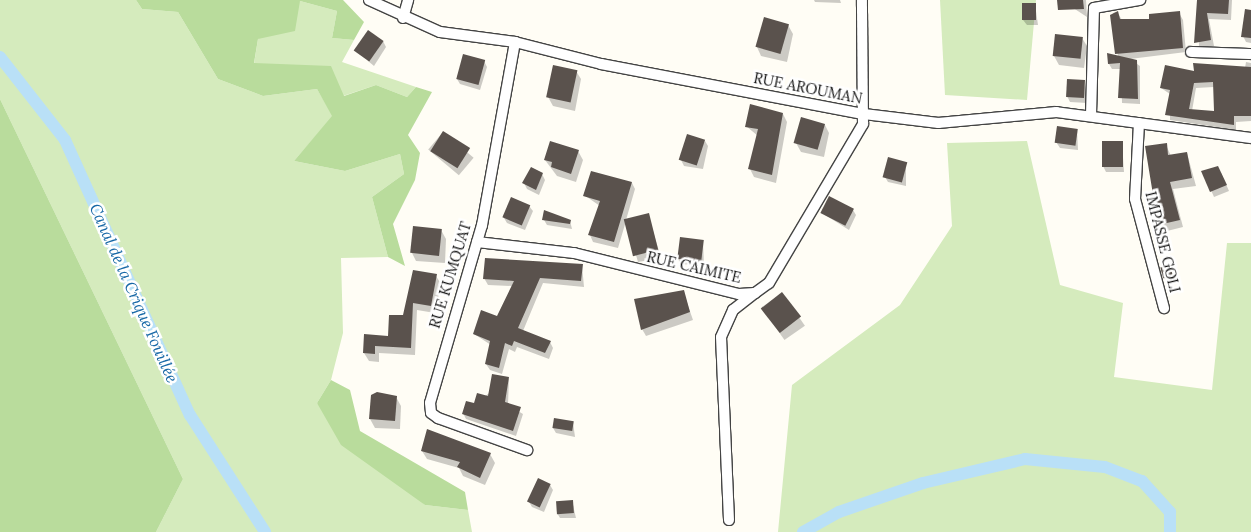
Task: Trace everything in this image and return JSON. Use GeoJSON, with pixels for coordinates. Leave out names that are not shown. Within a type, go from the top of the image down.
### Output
{"type":"FeatureCollection","features":[{"type":"Feature","properties":{"kind":"street","name":"RUE AROUMAN"},"geometry":{"type":"LineString","coordinates":[[369,0],[403,18],[440,32],[515,42],[601,64],[864,114],[938,123],[1056,112],[1091,115],[1251,138]]}},
{"type":"Feature","properties":{"kind":"street"},"geometry":{"type":"LineString","coordinates":[[403,18],[408,0]]}},
{"type":"Feature","properties":{"kind":"street","name":"RUE CAIMITE"},"geometry":{"type":"LineString","coordinates":[[477,242],[574,252],[739,294],[756,293],[774,275],[859,133],[864,114],[862,0]]}},
{"type":"Feature","properties":{"kind":"street"},"geometry":{"type":"LineString","coordinates":[[1091,115],[1094,8],[1140,0]]}},
{"type":"Feature","properties":{"kind":"street","name":"RUE KUMQUAT"},"geometry":{"type":"LineString","coordinates":[[515,42],[477,242],[450,328],[431,413],[527,450]]}},
{"type":"Feature","properties":{"kind":"street"},"geometry":{"type":"LineString","coordinates":[[1191,52],[1251,54]]}},
{"type":"Feature","properties":{"kind":"street","name":"IMPASSE GOLI"},"geometry":{"type":"LineString","coordinates":[[1140,123],[1134,199],[1164,308]]}},
{"type":"Feature","properties":{"kind":"street"},"geometry":{"type":"LineString","coordinates":[[729,520],[721,337],[734,310],[756,293]]}},
{"type":"Feature","properties":{"kind":"green space"},"geometry":{"type":"Polygon","coordinates":[[[0,0],[136,0],[142,9],[178,12],[218,79],[263,96],[317,89],[333,116],[294,161],[345,171],[400,154],[404,174],[372,197],[388,257],[341,258],[343,333],[331,380],[317,403],[425,505],[468,510],[472,532],[156,532],[183,479],[0,99],[0,0]]]}},
{"type":"Feature","properties":{"kind":"green space"},"geometry":{"type":"Polygon","coordinates":[[[136,0],[343,0],[364,22],[354,40],[332,38],[337,11],[300,1],[295,31],[258,39],[254,63],[331,66],[344,96],[376,85],[407,97],[416,87],[432,92],[408,135],[420,153],[415,180],[393,224],[405,266],[388,257],[372,197],[404,174],[400,154],[345,171],[294,161],[332,116],[317,89],[263,96],[218,79],[178,12],[142,9],[136,0]]]}},
{"type":"Feature","properties":{"kind":"green space"},"geometry":{"type":"Polygon","coordinates":[[[940,0],[1036,0],[1027,100],[945,95],[940,0]]]}},
{"type":"Feature","properties":{"kind":"green space"},"geometry":{"type":"Polygon","coordinates":[[[300,1],[337,11],[332,38],[354,40],[342,62],[416,87],[407,97],[376,85],[343,96],[254,64],[258,39],[300,1]]]}},
{"type":"Feature","properties":{"kind":"green space"},"geometry":{"type":"Polygon","coordinates":[[[0,99],[183,479],[156,532],[0,532],[0,99]]]}},
{"type":"Feature","properties":{"kind":"green space"},"geometry":{"type":"Polygon","coordinates":[[[1027,141],[1060,285],[1123,303],[1114,377],[1212,390],[1227,243],[1251,243],[1251,532],[778,532],[792,385],[900,305],[952,226],[947,143],[1027,141]]]}},
{"type":"Feature","properties":{"kind":"green space"},"geometry":{"type":"Polygon","coordinates":[[[331,380],[350,390],[360,431],[465,492],[468,510],[425,505],[341,445],[317,403],[331,380]]]}},
{"type":"Feature","properties":{"kind":"building"},"geometry":{"type":"Polygon","coordinates":[[[1057,0],[1083,0],[1084,9],[1058,10],[1057,0]]]}},
{"type":"Feature","properties":{"kind":"building"},"geometry":{"type":"Polygon","coordinates":[[[1197,0],[1229,0],[1228,14],[1207,13],[1211,40],[1194,43],[1197,0]]]}},
{"type":"Feature","properties":{"kind":"building"},"geometry":{"type":"Polygon","coordinates":[[[1022,3],[1036,3],[1036,20],[1022,20],[1022,3]]]}},
{"type":"Feature","properties":{"kind":"building"},"geometry":{"type":"Polygon","coordinates":[[[1245,9],[1251,10],[1251,38],[1241,37],[1245,9]]]}},
{"type":"Feature","properties":{"kind":"building"},"geometry":{"type":"Polygon","coordinates":[[[1118,11],[1120,19],[1149,19],[1149,14],[1180,11],[1183,48],[1115,54],[1110,15],[1118,11]]]}},
{"type":"Feature","properties":{"kind":"building"},"geometry":{"type":"Polygon","coordinates":[[[764,17],[789,24],[780,54],[755,47],[764,17]]]}},
{"type":"Feature","properties":{"kind":"building"},"geometry":{"type":"Polygon","coordinates":[[[368,30],[384,41],[369,61],[354,50],[368,30]]]}},
{"type":"Feature","properties":{"kind":"building"},"geometry":{"type":"Polygon","coordinates":[[[1055,34],[1083,37],[1081,59],[1053,56],[1055,34]]]}},
{"type":"Feature","properties":{"kind":"building"},"geometry":{"type":"Polygon","coordinates":[[[1107,53],[1137,60],[1138,99],[1118,98],[1120,63],[1108,64],[1107,53]]]}},
{"type":"Feature","properties":{"kind":"building"},"geometry":{"type":"Polygon","coordinates":[[[463,54],[485,60],[478,85],[456,79],[463,54]]]}},
{"type":"Feature","properties":{"kind":"building"},"geometry":{"type":"Polygon","coordinates":[[[1193,63],[1251,67],[1251,116],[1234,116],[1234,125],[1165,115],[1170,90],[1160,88],[1165,65],[1194,71],[1193,63]],[[1213,82],[1194,83],[1189,109],[1214,111],[1213,82]]]}},
{"type":"Feature","properties":{"kind":"building"},"geometry":{"type":"Polygon","coordinates":[[[553,65],[577,70],[571,102],[546,97],[553,65]]]}},
{"type":"Feature","properties":{"kind":"building"},"geometry":{"type":"Polygon","coordinates":[[[1067,79],[1085,80],[1084,98],[1066,97],[1067,79]]]}},
{"type":"Feature","properties":{"kind":"building"},"geometry":{"type":"Polygon","coordinates":[[[750,104],[783,113],[772,175],[748,169],[758,129],[745,127],[750,104]]]}},
{"type":"Feature","properties":{"kind":"building"},"geometry":{"type":"Polygon","coordinates":[[[801,117],[825,124],[818,150],[794,143],[801,117]]]}},
{"type":"Feature","properties":{"kind":"building"},"geometry":{"type":"Polygon","coordinates":[[[1057,126],[1078,129],[1075,146],[1055,143],[1057,126]]]}},
{"type":"Feature","properties":{"kind":"building"},"geometry":{"type":"Polygon","coordinates":[[[443,131],[470,148],[457,168],[430,151],[443,131]]]}},
{"type":"Feature","properties":{"kind":"building"},"geometry":{"type":"Polygon","coordinates":[[[687,134],[705,140],[697,166],[679,160],[687,134]]]}},
{"type":"Feature","properties":{"kind":"building"},"geometry":{"type":"Polygon","coordinates":[[[550,141],[579,150],[571,174],[551,167],[552,162],[544,160],[550,141]]]}},
{"type":"Feature","properties":{"kind":"building"},"geometry":{"type":"Polygon","coordinates":[[[1102,141],[1123,141],[1123,167],[1102,167],[1102,141]]]}},
{"type":"Feature","properties":{"kind":"building"},"geometry":{"type":"Polygon","coordinates":[[[1167,143],[1168,155],[1187,152],[1192,178],[1170,182],[1180,220],[1158,225],[1145,146],[1167,143]]]}},
{"type":"Feature","properties":{"kind":"building"},"geometry":{"type":"Polygon","coordinates":[[[888,157],[907,162],[902,182],[883,177],[888,157]]]}},
{"type":"Feature","properties":{"kind":"building"},"geometry":{"type":"Polygon","coordinates":[[[1218,166],[1227,185],[1210,192],[1201,171],[1218,166]]]}},
{"type":"Feature","properties":{"kind":"building"},"geometry":{"type":"Polygon","coordinates":[[[531,167],[543,173],[536,190],[522,183],[531,167]]]}},
{"type":"Feature","properties":{"kind":"building"},"geometry":{"type":"Polygon","coordinates":[[[591,171],[632,182],[614,242],[588,235],[600,201],[583,196],[591,171]]]}},
{"type":"Feature","properties":{"kind":"building"},"geometry":{"type":"Polygon","coordinates":[[[829,196],[854,209],[845,226],[820,213],[829,196]]]}},
{"type":"Feature","properties":{"kind":"building"},"geometry":{"type":"Polygon","coordinates":[[[511,197],[530,205],[522,225],[502,217],[511,197]]]}},
{"type":"Feature","properties":{"kind":"building"},"geometry":{"type":"Polygon","coordinates":[[[544,210],[571,220],[570,224],[542,220],[544,210]]]}},
{"type":"Feature","properties":{"kind":"building"},"geometry":{"type":"Polygon","coordinates":[[[649,213],[658,250],[633,256],[624,219],[649,213]]]}},
{"type":"Feature","properties":{"kind":"building"},"geometry":{"type":"Polygon","coordinates":[[[413,226],[442,229],[439,256],[410,253],[413,226]]]}},
{"type":"Feature","properties":{"kind":"building"},"geometry":{"type":"Polygon","coordinates":[[[680,237],[704,240],[701,262],[677,259],[680,237]]]}},
{"type":"Feature","properties":{"kind":"building"},"geometry":{"type":"Polygon","coordinates":[[[485,258],[583,264],[581,281],[540,278],[518,328],[551,341],[545,353],[514,341],[512,346],[505,343],[499,368],[485,364],[490,341],[473,334],[481,310],[497,316],[514,281],[483,279],[485,258]]]}},
{"type":"Feature","properties":{"kind":"building"},"geometry":{"type":"Polygon","coordinates":[[[1170,265],[1173,276],[1163,278],[1160,268],[1170,265]]]}},
{"type":"Feature","properties":{"kind":"building"},"geometry":{"type":"Polygon","coordinates":[[[413,270],[437,274],[431,306],[413,303],[411,348],[375,346],[375,354],[363,353],[364,334],[388,336],[389,315],[403,315],[413,270]]]}},
{"type":"Feature","properties":{"kind":"building"},"geometry":{"type":"Polygon","coordinates":[[[684,290],[690,312],[641,330],[634,299],[684,290]]]}},
{"type":"Feature","properties":{"kind":"building"},"geometry":{"type":"Polygon","coordinates":[[[782,292],[801,316],[780,333],[761,309],[782,292]]]}},
{"type":"Feature","properties":{"kind":"building"},"geometry":{"type":"Polygon","coordinates":[[[492,374],[509,377],[505,402],[521,407],[513,431],[462,414],[466,401],[474,403],[477,393],[488,396],[492,374]]]}},
{"type":"Feature","properties":{"kind":"building"},"geometry":{"type":"Polygon","coordinates":[[[377,392],[397,396],[395,421],[369,419],[371,395],[377,392]]]}},
{"type":"Feature","properties":{"kind":"building"},"geometry":{"type":"Polygon","coordinates":[[[554,418],[574,421],[572,431],[552,428],[554,418]]]}},
{"type":"Feature","properties":{"kind":"building"},"geometry":{"type":"Polygon","coordinates":[[[427,429],[491,453],[480,478],[457,467],[460,462],[421,451],[427,429]]]}},
{"type":"Feature","properties":{"kind":"building"},"geometry":{"type":"Polygon","coordinates":[[[538,478],[551,484],[540,507],[527,502],[538,478]]]}},
{"type":"Feature","properties":{"kind":"building"},"geometry":{"type":"Polygon","coordinates":[[[573,500],[574,513],[557,514],[556,501],[573,500]]]}},
{"type":"Feature","properties":{"kind":"waterway","name":"Canal de la Crique Fouillée"},"geometry":{"type":"LineString","coordinates":[[0,57],[65,140],[190,415],[265,532]]}},
{"type":"Feature","properties":{"kind":"waterway","name":"Canal de la Crique Fouillée"},"geometry":{"type":"LineString","coordinates":[[803,532],[839,512],[923,483],[1025,459],[1105,467],[1142,481],[1170,512],[1170,532]]}}]}
